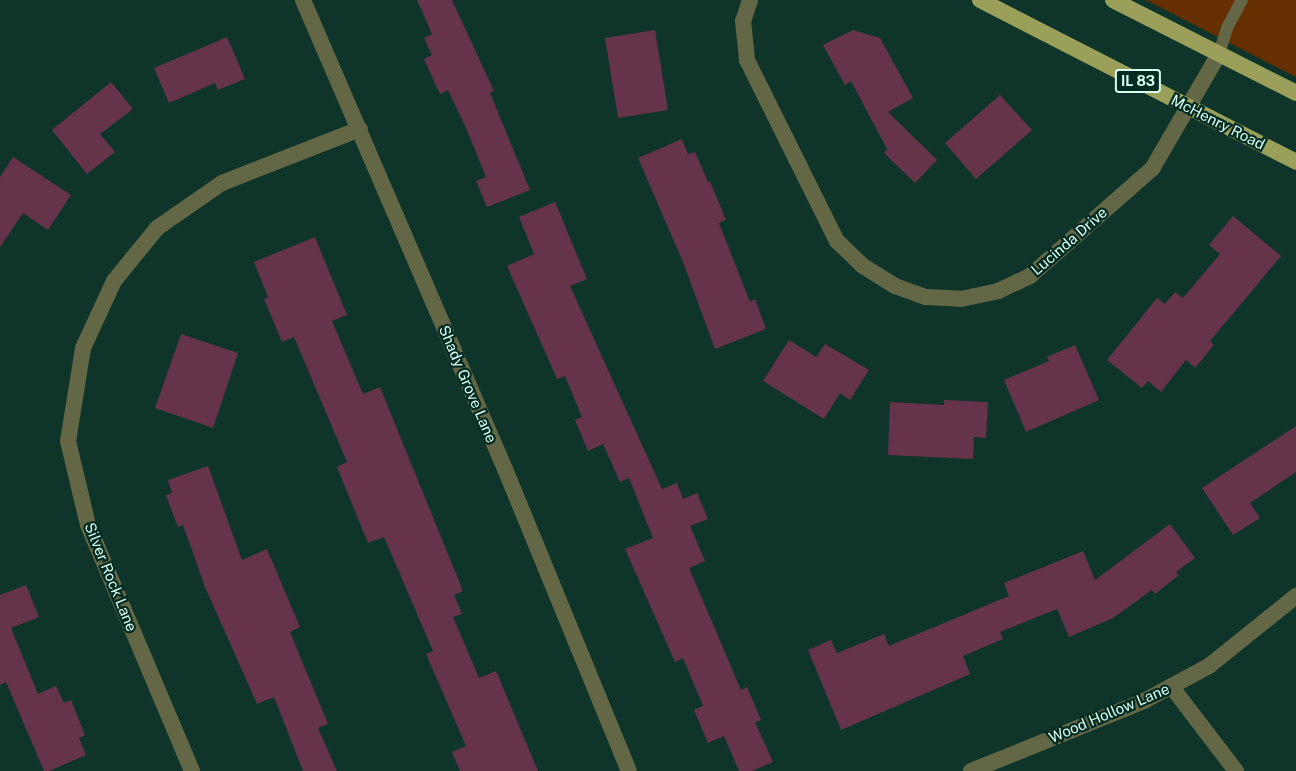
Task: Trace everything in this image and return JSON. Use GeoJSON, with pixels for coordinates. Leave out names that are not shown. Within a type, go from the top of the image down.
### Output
{"type":"FeatureCollection","features":[{"type":"Feature","properties":{"kind":"main road","name":"McHenry Road"},"geometry":{"type":"LineString","coordinates":[[980,0],[1296,162]]}},
{"type":"Feature","properties":{"kind":"main road"},"geometry":{"type":"LineString","coordinates":[[1113,0],[1296,93]]}},
{"type":"Feature","properties":{"kind":"street","name":"Shady Grove Lane"},"geometry":{"type":"LineString","coordinates":[[303,0],[360,129],[629,771]]}},
{"type":"Feature","properties":{"kind":"street","name":"Lucinda Drive"},"geometry":{"type":"LineString","coordinates":[[750,0],[743,21],[747,60],[837,241],[863,266],[896,286],[926,297],[961,299],[998,291],[1030,276],[1152,169],[1219,54]]}},
{"type":"Feature","properties":{"kind":"street","name":"Silver Rock Lane"},"geometry":{"type":"LineString","coordinates":[[192,771],[88,525],[68,441],[83,348],[114,281],[157,228],[222,183],[360,129]]}},
{"type":"Feature","properties":{"kind":"street","name":"Wood Hollow Lane"},"geometry":{"type":"LineString","coordinates":[[971,771],[1144,701],[1209,666],[1296,596]]}},
{"type":"Feature","properties":{"kind":"street"},"geometry":{"type":"LineString","coordinates":[[1171,686],[1236,771]]}},
{"type":"Feature","properties":{"kind":"lane"},"geometry":{"type":"LineString","coordinates":[[1219,54],[1227,28],[1242,0]]}},
{"type":"Feature","properties":{"kind":"shaded area"},"geometry":{"type":"Polygon","coordinates":[[[1146,0],[1296,0],[1296,77],[1146,0]]]}},
{"type":"Feature","properties":{"kind":"building"},"geometry":{"type":"Polygon","coordinates":[[[417,0],[452,0],[494,91],[490,93],[530,190],[487,207],[476,181],[486,177],[466,128],[448,90],[440,94],[424,59],[432,55],[424,38],[432,34],[417,0]]]}},
{"type":"Feature","properties":{"kind":"building"},"geometry":{"type":"Polygon","coordinates":[[[655,30],[668,110],[618,118],[605,38],[655,30]]]}},
{"type":"Feature","properties":{"kind":"building"},"geometry":{"type":"Polygon","coordinates":[[[853,30],[880,38],[913,98],[888,112],[937,160],[915,183],[884,153],[887,149],[851,81],[845,85],[823,45],[853,30]]]}},
{"type":"Feature","properties":{"kind":"building"},"geometry":{"type":"Polygon","coordinates":[[[227,37],[245,79],[218,90],[215,83],[169,103],[154,68],[227,37]]]}},
{"type":"Feature","properties":{"kind":"building"},"geometry":{"type":"Polygon","coordinates":[[[111,82],[133,109],[100,134],[115,152],[87,174],[52,130],[111,82]]]}},
{"type":"Feature","properties":{"kind":"building"},"geometry":{"type":"Polygon","coordinates":[[[1000,95],[1032,130],[976,179],[945,143],[1000,95]]]}},
{"type":"Feature","properties":{"kind":"building"},"geometry":{"type":"Polygon","coordinates":[[[682,139],[688,154],[695,152],[708,182],[710,181],[726,220],[719,223],[750,302],[755,299],[766,329],[715,349],[683,262],[638,158],[682,139]]]}},
{"type":"Feature","properties":{"kind":"building"},"geometry":{"type":"Polygon","coordinates":[[[13,157],[71,195],[48,230],[23,213],[0,247],[0,177],[13,157]]]}},
{"type":"Feature","properties":{"kind":"building"},"geometry":{"type":"Polygon","coordinates":[[[555,202],[587,279],[570,286],[662,489],[677,483],[683,499],[697,493],[708,519],[690,526],[705,561],[689,568],[741,690],[747,687],[761,720],[755,722],[773,762],[752,771],[739,771],[724,736],[708,743],[694,710],[703,706],[683,658],[675,662],[625,549],[653,538],[629,478],[620,482],[603,444],[588,451],[575,420],[582,417],[565,376],[557,379],[507,266],[534,254],[519,217],[555,202]]]}},
{"type":"Feature","properties":{"kind":"building"},"geometry":{"type":"Polygon","coordinates":[[[1233,216],[1281,256],[1210,341],[1214,345],[1195,368],[1186,360],[1161,392],[1148,381],[1142,388],[1107,360],[1157,298],[1165,304],[1175,292],[1183,298],[1220,254],[1209,245],[1233,216]]]}},
{"type":"Feature","properties":{"kind":"building"},"geometry":{"type":"Polygon","coordinates":[[[315,237],[347,315],[332,321],[363,394],[380,387],[463,591],[454,595],[462,614],[453,617],[479,678],[496,671],[538,771],[460,771],[452,752],[466,746],[426,654],[433,651],[384,537],[368,543],[337,467],[347,462],[294,337],[282,342],[264,299],[268,297],[254,262],[315,237]]]}},
{"type":"Feature","properties":{"kind":"building"},"geometry":{"type":"Polygon","coordinates":[[[181,334],[238,353],[213,428],[155,408],[181,334]]]}},
{"type":"Feature","properties":{"kind":"building"},"geometry":{"type":"Polygon","coordinates":[[[789,340],[816,357],[825,344],[869,370],[850,400],[840,393],[824,419],[763,381],[789,340]]]}},
{"type":"Feature","properties":{"kind":"building"},"geometry":{"type":"Polygon","coordinates":[[[1075,345],[1099,400],[1026,432],[1004,380],[1049,361],[1047,357],[1075,345]]]}},
{"type":"Feature","properties":{"kind":"building"},"geometry":{"type":"Polygon","coordinates":[[[944,400],[988,402],[986,438],[974,437],[973,459],[888,455],[890,402],[944,405],[944,400]]]}},
{"type":"Feature","properties":{"kind":"building"},"geometry":{"type":"Polygon","coordinates":[[[1296,426],[1296,472],[1250,503],[1260,518],[1233,535],[1202,488],[1296,426]]]}},
{"type":"Feature","properties":{"kind":"building"},"geometry":{"type":"Polygon","coordinates":[[[208,466],[242,560],[267,549],[300,627],[290,632],[328,724],[318,728],[337,771],[303,771],[274,697],[257,704],[205,587],[183,525],[178,527],[166,495],[172,493],[168,480],[208,466]]]}},
{"type":"Feature","properties":{"kind":"building"},"geometry":{"type":"Polygon","coordinates":[[[1170,524],[1195,558],[1176,572],[1179,575],[1155,594],[1152,590],[1113,618],[1069,637],[1057,609],[1000,632],[1003,639],[963,656],[970,674],[841,730],[808,650],[831,640],[837,653],[884,634],[889,646],[1009,596],[1004,583],[1083,551],[1095,580],[1170,524]]]}},
{"type":"Feature","properties":{"kind":"building"},"geometry":{"type":"Polygon","coordinates":[[[26,585],[39,617],[11,628],[38,694],[56,686],[64,703],[71,700],[85,735],[79,738],[86,755],[49,771],[44,771],[6,682],[0,685],[0,595],[26,585]]]}}]}
